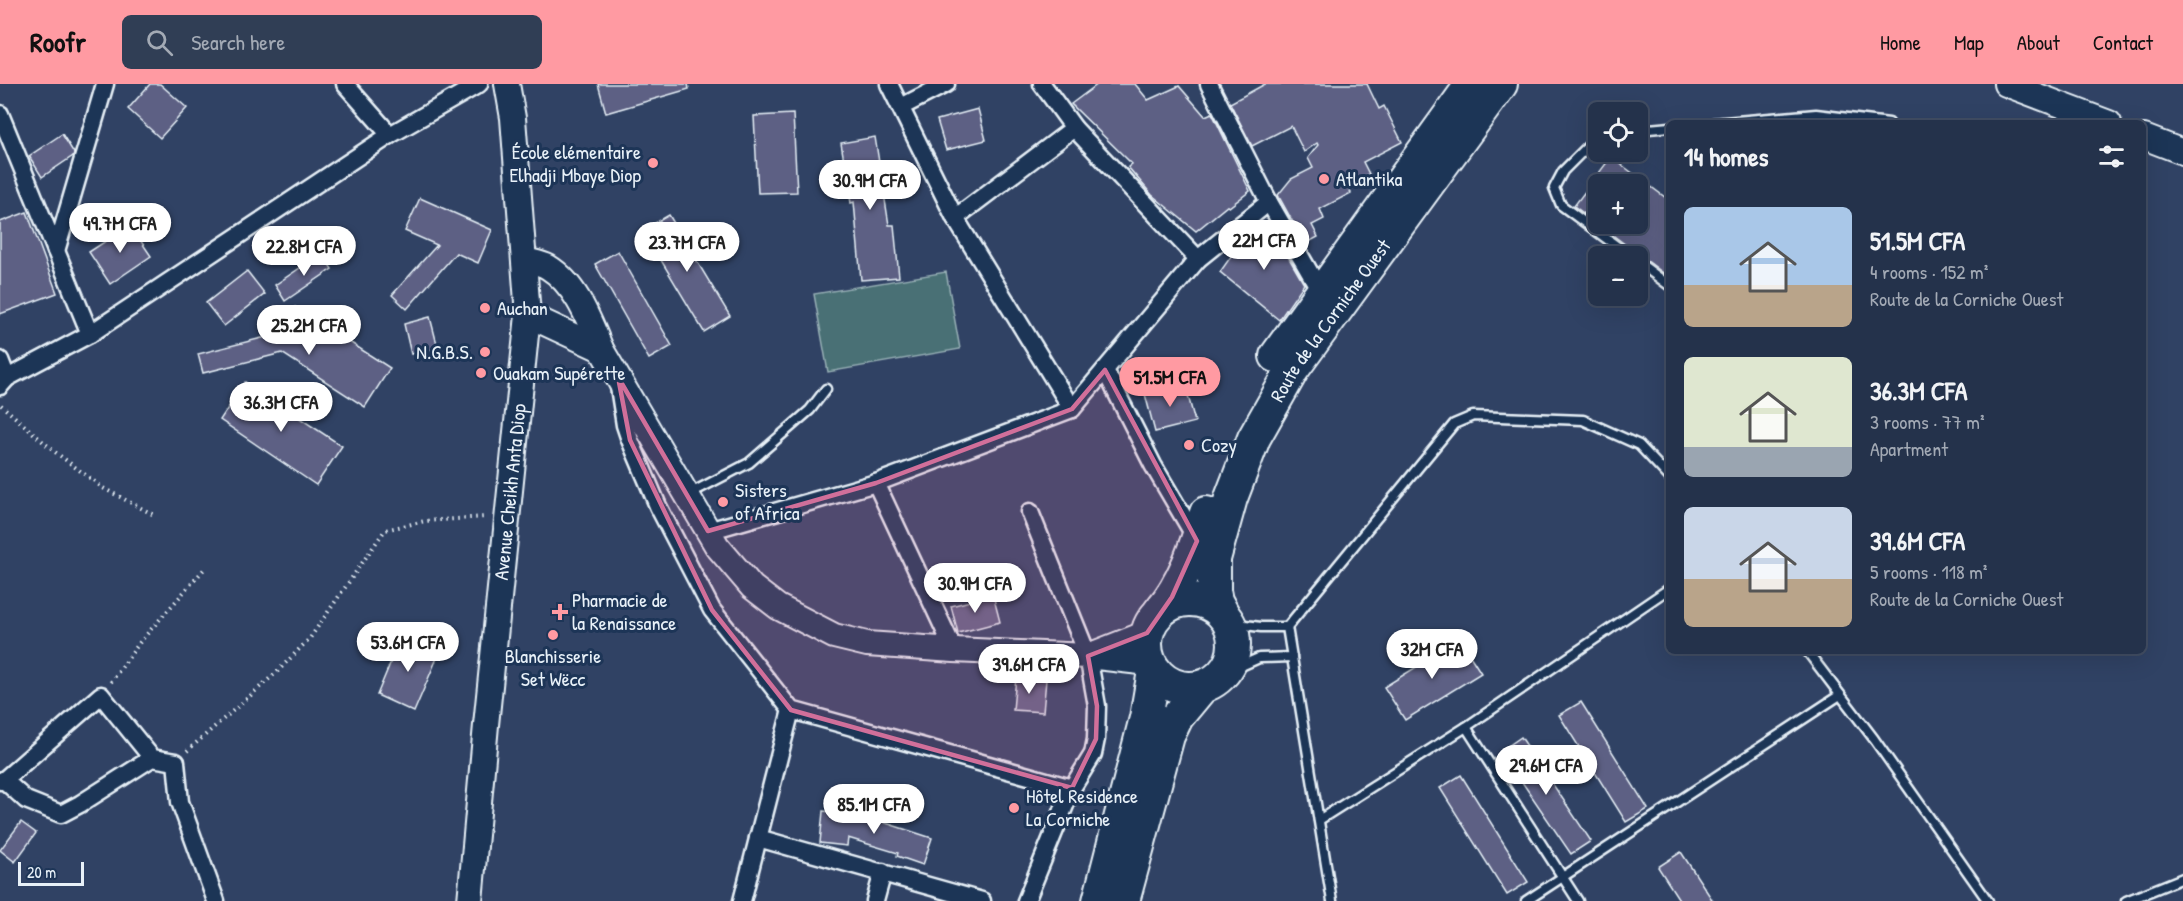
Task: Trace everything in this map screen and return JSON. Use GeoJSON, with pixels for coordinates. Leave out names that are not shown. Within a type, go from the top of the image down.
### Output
{"type":"FeatureCollection","features":[{"type":"Feature","properties":{"kind":"highway","name":"Route de la Corniche Ouest"},"geometry":{"type":"LineString","coordinates":[[1153,622],[1172,597],[1197,541],[1218,473],[1240,417],[1274,358],[1472,84]]}},
{"type":"Feature","properties":{"kind":"highway","name":"Route de la Corniche Ouest"},"geometry":{"type":"LineString","coordinates":[[1226,620],[1216,601],[1214,591],[1214,559],[1231,498],[1254,438],[1293,369],[1501,84]]}},
{"type":"Feature","properties":{"kind":"highway"},"geometry":{"type":"LineString","coordinates":[[1099,901],[1146,718],[1152,667],[1145,643],[1153,622],[1171,604],[1185,600],[1200,601],[1213,606],[1226,620],[1233,635],[1233,654],[1226,671],[1209,684],[1177,717],[1168,736],[1124,901]]}},
{"type":"Feature","properties":{"kind":"highway"},"geometry":{"type":"LineString","coordinates":[[1152,667],[1161,678],[1180,688],[1209,684]]}},
{"type":"Feature","properties":{"kind":"street"},"geometry":{"type":"LineString","coordinates":[[56,251],[105,84]]}},
{"type":"Feature","properties":{"kind":"street"},"geometry":{"type":"LineString","coordinates":[[345,84],[390,135]]}},
{"type":"Feature","properties":{"kind":"street"},"geometry":{"type":"LineString","coordinates":[[0,360],[4,382],[90,334],[390,135],[479,84]]}},
{"type":"Feature","properties":{"kind":"street","name":"Avenue Cheikh Anta Diop"},"geometry":{"type":"LineString","coordinates":[[470,901],[528,315],[513,118],[507,84]]}},
{"type":"Feature","properties":{"kind":"street"},"geometry":{"type":"LineString","coordinates":[[889,84],[955,218],[1071,409]]}},
{"type":"Feature","properties":{"kind":"street"},"geometry":{"type":"LineString","coordinates":[[901,107],[946,84]]}},
{"type":"Feature","properties":{"kind":"street"},"geometry":{"type":"LineString","coordinates":[[1042,84],[1074,128],[1198,259]]}},
{"type":"Feature","properties":{"kind":"street"},"geometry":{"type":"LineString","coordinates":[[2006,84],[2101,120]]}},
{"type":"Feature","properties":{"kind":"street"},"geometry":{"type":"LineString","coordinates":[[1212,85],[1269,202],[1321,292]]}},
{"type":"Feature","properties":{"kind":"street"},"geometry":{"type":"LineString","coordinates":[[0,114],[90,334]]}},
{"type":"Feature","properties":{"kind":"street"},"geometry":{"type":"LineString","coordinates":[[955,218],[1074,128]]}},
{"type":"Feature","properties":{"kind":"street"},"geometry":{"type":"LineString","coordinates":[[2146,138],[2183,152]]}},
{"type":"Feature","properties":{"kind":"street"},"geometry":{"type":"LineString","coordinates":[[708,531],[876,483],[1071,409],[1198,259],[1269,202]]}},
{"type":"Feature","properties":{"kind":"street"},"geometry":{"type":"LineString","coordinates":[[525,260],[547,266],[572,290],[587,315],[601,349],[708,531],[733,566],[752,587],[777,607],[834,636],[867,644],[1088,656],[1152,667]]}},
{"type":"Feature","properties":{"kind":"street"},"geometry":{"type":"LineString","coordinates":[[528,315],[601,349]]}},
{"type":"Feature","properties":{"kind":"street"},"geometry":{"type":"LineString","coordinates":[[1105,370],[1153,465],[1197,541]]}},
{"type":"Feature","properties":{"kind":"street"},"geometry":{"type":"LineString","coordinates":[[618,377],[623,413],[630,440],[658,506],[712,610],[791,710],[1072,788]]}},
{"type":"Feature","properties":{"kind":"street"},"geometry":{"type":"LineString","coordinates":[[876,483],[954,650]]}},
{"type":"Feature","properties":{"kind":"street"},"geometry":{"type":"LineString","coordinates":[[1026,901],[1072,788],[1093,754],[1096,740],[1097,706],[1088,656],[1030,512]]}},
{"type":"Feature","properties":{"kind":"street"},"geometry":{"type":"LineString","coordinates":[[1088,656],[1153,622]]}},
{"type":"Feature","properties":{"kind":"street"},"geometry":{"type":"LineString","coordinates":[[152,758],[61,814],[26,800],[2,780],[101,695],[152,758],[176,762],[180,802],[216,901]]}},
{"type":"Feature","properties":{"kind":"street"},"geometry":{"type":"LineString","coordinates":[[742,901],[791,710]]}},
{"type":"Feature","properties":{"kind":"street"},"geometry":{"type":"LineString","coordinates":[[758,838],[982,901]]}},
{"type":"Feature","properties":{"kind":"street"},"geometry":{"type":"LineString","coordinates":[[875,901],[883,872]]}},
{"type":"Feature","properties":{"kind":"lane"},"geometry":{"type":"LineString","coordinates":[[1747,120],[1816,114],[1865,120]]}},
{"type":"Feature","properties":{"kind":"lane"},"geometry":{"type":"LineString","coordinates":[[1648,129],[1666,127]]}},
{"type":"Feature","properties":{"kind":"lane"},"geometry":{"type":"LineString","coordinates":[[1588,146],[1563,171],[1554,188],[1561,205],[1616,246]]}},
{"type":"Feature","properties":{"kind":"lane"},"geometry":{"type":"LineString","coordinates":[[1648,270],[1666,283]]}},
{"type":"Feature","properties":{"kind":"lane"},"geometry":{"type":"LineString","coordinates":[[687,495],[749,463],[810,410],[825,389]]}},
{"type":"Feature","properties":{"kind":"lane"},"geometry":{"type":"LineString","coordinates":[[1332,901],[1287,627],[1454,424],[1473,416],[1583,420],[1640,445],[1666,474]]}},
{"type":"Feature","properties":{"kind":"lane"},"geometry":{"type":"LineString","coordinates":[[1319,820],[1466,727],[1666,591]]}},
{"type":"Feature","properties":{"kind":"lane"},"geometry":{"type":"LineString","coordinates":[[1226,620],[1261,627],[1287,627]]}},
{"type":"Feature","properties":{"kind":"lane"},"geometry":{"type":"LineString","coordinates":[[1809,654],[1874,739],[1988,901]]}},
{"type":"Feature","properties":{"kind":"lane"},"geometry":{"type":"LineString","coordinates":[[1209,684],[1260,658],[1292,657]]}},
{"type":"Feature","properties":{"kind":"lane"},"geometry":{"type":"LineString","coordinates":[[1526,901],[1840,695]]}},
{"type":"Feature","properties":{"kind":"lane"},"geometry":{"type":"LineString","coordinates":[[1466,727],[1578,901]]}},
{"type":"Feature","properties":{"kind":"lane"},"geometry":{"type":"LineString","coordinates":[[2126,901],[2183,878]]}},
{"type":"Feature","properties":{"kind":"path"},"geometry":{"type":"LineString","coordinates":[[0,404],[55,452],[103,488],[156,516]]}},
{"type":"Feature","properties":{"kind":"path"},"geometry":{"type":"LineString","coordinates":[[176,762],[276,673],[310,638],[385,530],[425,521],[507,515]]}},
{"type":"Feature","properties":{"kind":"path"},"geometry":{"type":"LineString","coordinates":[[101,695],[171,604],[206,567]]}},
{"type":"Feature","properties":{"kind":"highlighted area"},"geometry":{"type":"Polygon","coordinates":[[[1105,370],[1197,541],[1172,597],[1147,633],[1088,656],[1097,706],[1096,739],[1072,788],[791,710],[712,610],[630,440],[618,377],[708,531],[876,483],[1072,409],[1105,370]]]}},
{"type":"Feature","properties":{"kind":"green space"},"geometry":{"type":"Polygon","coordinates":[[[946,272],[960,349],[828,372],[814,294],[946,272]]]}},
{"type":"Feature","properties":{"kind":"building"},"geometry":{"type":"Polygon","coordinates":[[[150,84],[160,84],[187,108],[160,138],[128,109],[150,84]]]}},
{"type":"Feature","properties":{"kind":"building"},"geometry":{"type":"Polygon","coordinates":[[[598,84],[688,84],[689,89],[606,113],[598,84]]]}},
{"type":"Feature","properties":{"kind":"building"},"geometry":{"type":"Polygon","coordinates":[[[1098,84],[1135,84],[1148,100],[1179,86],[1205,116],[1212,113],[1250,191],[1196,231],[1152,195],[1128,167],[1132,164],[1071,104],[1098,84]]]}},
{"type":"Feature","properties":{"kind":"building"},"geometry":{"type":"Polygon","coordinates":[[[1265,84],[1367,84],[1379,109],[1384,106],[1402,142],[1363,162],[1369,174],[1347,185],[1351,193],[1320,209],[1324,219],[1312,225],[1318,237],[1305,244],[1278,195],[1291,179],[1313,168],[1308,158],[1318,145],[1317,143],[1304,152],[1291,126],[1252,146],[1230,103],[1265,84]]]}},
{"type":"Feature","properties":{"kind":"building"},"geometry":{"type":"Polygon","coordinates":[[[978,109],[986,140],[946,150],[937,120],[978,109]]]}},
{"type":"Feature","properties":{"kind":"building"},"geometry":{"type":"Polygon","coordinates":[[[793,114],[797,192],[758,193],[754,116],[793,114]]]}},
{"type":"Feature","properties":{"kind":"building"},"geometry":{"type":"Polygon","coordinates":[[[62,134],[74,153],[73,156],[42,177],[29,156],[62,134]]]}},
{"type":"Feature","properties":{"kind":"building"},"geometry":{"type":"Polygon","coordinates":[[[875,137],[889,225],[894,225],[899,277],[861,280],[854,202],[851,203],[841,143],[875,137]]]}},
{"type":"Feature","properties":{"kind":"building"},"geometry":{"type":"Polygon","coordinates":[[[1607,162],[1618,162],[1634,174],[1598,174],[1607,162]]]}},
{"type":"Feature","properties":{"kind":"building"},"geometry":{"type":"Polygon","coordinates":[[[1648,185],[1666,198],[1666,275],[1648,262],[1648,246],[1627,246],[1611,234],[1648,234],[1648,185]]]}},
{"type":"Feature","properties":{"kind":"building"},"geometry":{"type":"Polygon","coordinates":[[[1588,187],[1588,216],[1574,206],[1588,187]]]}},
{"type":"Feature","properties":{"kind":"building"},"geometry":{"type":"Polygon","coordinates":[[[420,198],[492,230],[478,263],[456,253],[407,309],[392,295],[437,245],[405,231],[420,198]]]}},
{"type":"Feature","properties":{"kind":"building"},"geometry":{"type":"Polygon","coordinates":[[[27,212],[57,293],[0,314],[0,222],[27,212]]]}},
{"type":"Feature","properties":{"kind":"building"},"geometry":{"type":"Polygon","coordinates":[[[669,215],[730,316],[704,332],[643,230],[669,215]]]}},
{"type":"Feature","properties":{"kind":"building"},"geometry":{"type":"Polygon","coordinates":[[[1268,222],[1304,284],[1279,320],[1220,272],[1249,231],[1268,222]]]}},
{"type":"Feature","properties":{"kind":"building"},"geometry":{"type":"Polygon","coordinates":[[[130,225],[151,256],[110,284],[89,252],[130,225]]]}},
{"type":"Feature","properties":{"kind":"building"},"geometry":{"type":"Polygon","coordinates":[[[618,251],[672,346],[649,359],[595,264],[618,251]]]}},
{"type":"Feature","properties":{"kind":"building"},"geometry":{"type":"Polygon","coordinates":[[[322,253],[332,269],[285,301],[275,285],[322,253]]]}},
{"type":"Feature","properties":{"kind":"building"},"geometry":{"type":"Polygon","coordinates":[[[247,271],[265,294],[224,326],[206,303],[247,271]]]}},
{"type":"Feature","properties":{"kind":"building"},"geometry":{"type":"Polygon","coordinates":[[[295,307],[390,368],[365,407],[282,353],[203,373],[198,354],[278,334],[295,307]]]}},
{"type":"Feature","properties":{"kind":"building"},"geometry":{"type":"Polygon","coordinates":[[[430,317],[438,348],[411,354],[404,324],[430,317]]]}},
{"type":"Feature","properties":{"kind":"building"},"geometry":{"type":"Polygon","coordinates":[[[245,382],[342,446],[316,485],[220,420],[245,382]]]}},
{"type":"Feature","properties":{"kind":"building"},"geometry":{"type":"Polygon","coordinates":[[[1185,384],[1195,422],[1155,432],[1145,394],[1185,384]]]}},
{"type":"Feature","properties":{"kind":"building"},"geometry":{"type":"Polygon","coordinates":[[[993,595],[1000,622],[958,633],[951,606],[993,595]]]}},
{"type":"Feature","properties":{"kind":"building"},"geometry":{"type":"Polygon","coordinates":[[[402,635],[440,651],[414,712],[377,695],[402,635]]]}},
{"type":"Feature","properties":{"kind":"building"},"geometry":{"type":"Polygon","coordinates":[[[1460,640],[1481,673],[1405,720],[1384,687],[1460,640]]]}},
{"type":"Feature","properties":{"kind":"building"},"geometry":{"type":"Polygon","coordinates":[[[1016,677],[1046,680],[1043,712],[1013,710],[1016,677]]]}},
{"type":"Feature","properties":{"kind":"building"},"geometry":{"type":"Polygon","coordinates":[[[1581,702],[1648,809],[1626,822],[1559,715],[1581,702]]]}},
{"type":"Feature","properties":{"kind":"building"},"geometry":{"type":"Polygon","coordinates":[[[1521,737],[1591,841],[1571,854],[1501,751],[1521,737]]]}},
{"type":"Feature","properties":{"kind":"building"},"geometry":{"type":"Polygon","coordinates":[[[1461,775],[1528,882],[1507,895],[1440,788],[1461,775]]]}},
{"type":"Feature","properties":{"kind":"building"},"geometry":{"type":"Polygon","coordinates":[[[823,811],[861,815],[932,838],[923,865],[897,856],[898,853],[848,838],[847,846],[820,843],[823,811]]]}},
{"type":"Feature","properties":{"kind":"building"},"geometry":{"type":"Polygon","coordinates":[[[21,822],[36,833],[15,862],[0,850],[21,822]]]}},
{"type":"Feature","properties":{"kind":"building"},"geometry":{"type":"Polygon","coordinates":[[[1681,852],[1713,901],[1680,901],[1658,867],[1681,852]]]}},
{"type":"Feature","properties":{"kind":"place","name":"École elémentaire Elhadji Mbaye Diop"},"geometry":{"type":"Point","coordinates":[653,163]}},
{"type":"Feature","properties":{"kind":"place","name":"Atlantika"},"geometry":{"type":"Point","coordinates":[1324,179]}},
{"type":"Feature","properties":{"kind":"place","name":"Auchan"},"geometry":{"type":"Point","coordinates":[485,308]}},
{"type":"Feature","properties":{"kind":"place","name":"N.G.B.S."},"geometry":{"type":"Point","coordinates":[485,352]}},
{"type":"Feature","properties":{"kind":"place","name":"Ouakam Supérette"},"geometry":{"type":"Point","coordinates":[481,373]}},
{"type":"Feature","properties":{"kind":"place","name":"Cozy"},"geometry":{"type":"Point","coordinates":[1189,445]}},
{"type":"Feature","properties":{"kind":"place","name":"Sisters of Africa"},"geometry":{"type":"Point","coordinates":[723,502]}},
{"type":"Feature","properties":{"kind":"place","name":"Pharmacie de la Renaissance"},"geometry":{"type":"Point","coordinates":[560,612]}},
{"type":"Feature","properties":{"kind":"place","name":"Blanchisserie Set Wëcc"},"geometry":{"type":"Point","coordinates":[553,635]}},
{"type":"Feature","properties":{"kind":"place","name":"Hôtel Residence La Corniche"},"geometry":{"type":"Point","coordinates":[1014,808]}}]}
